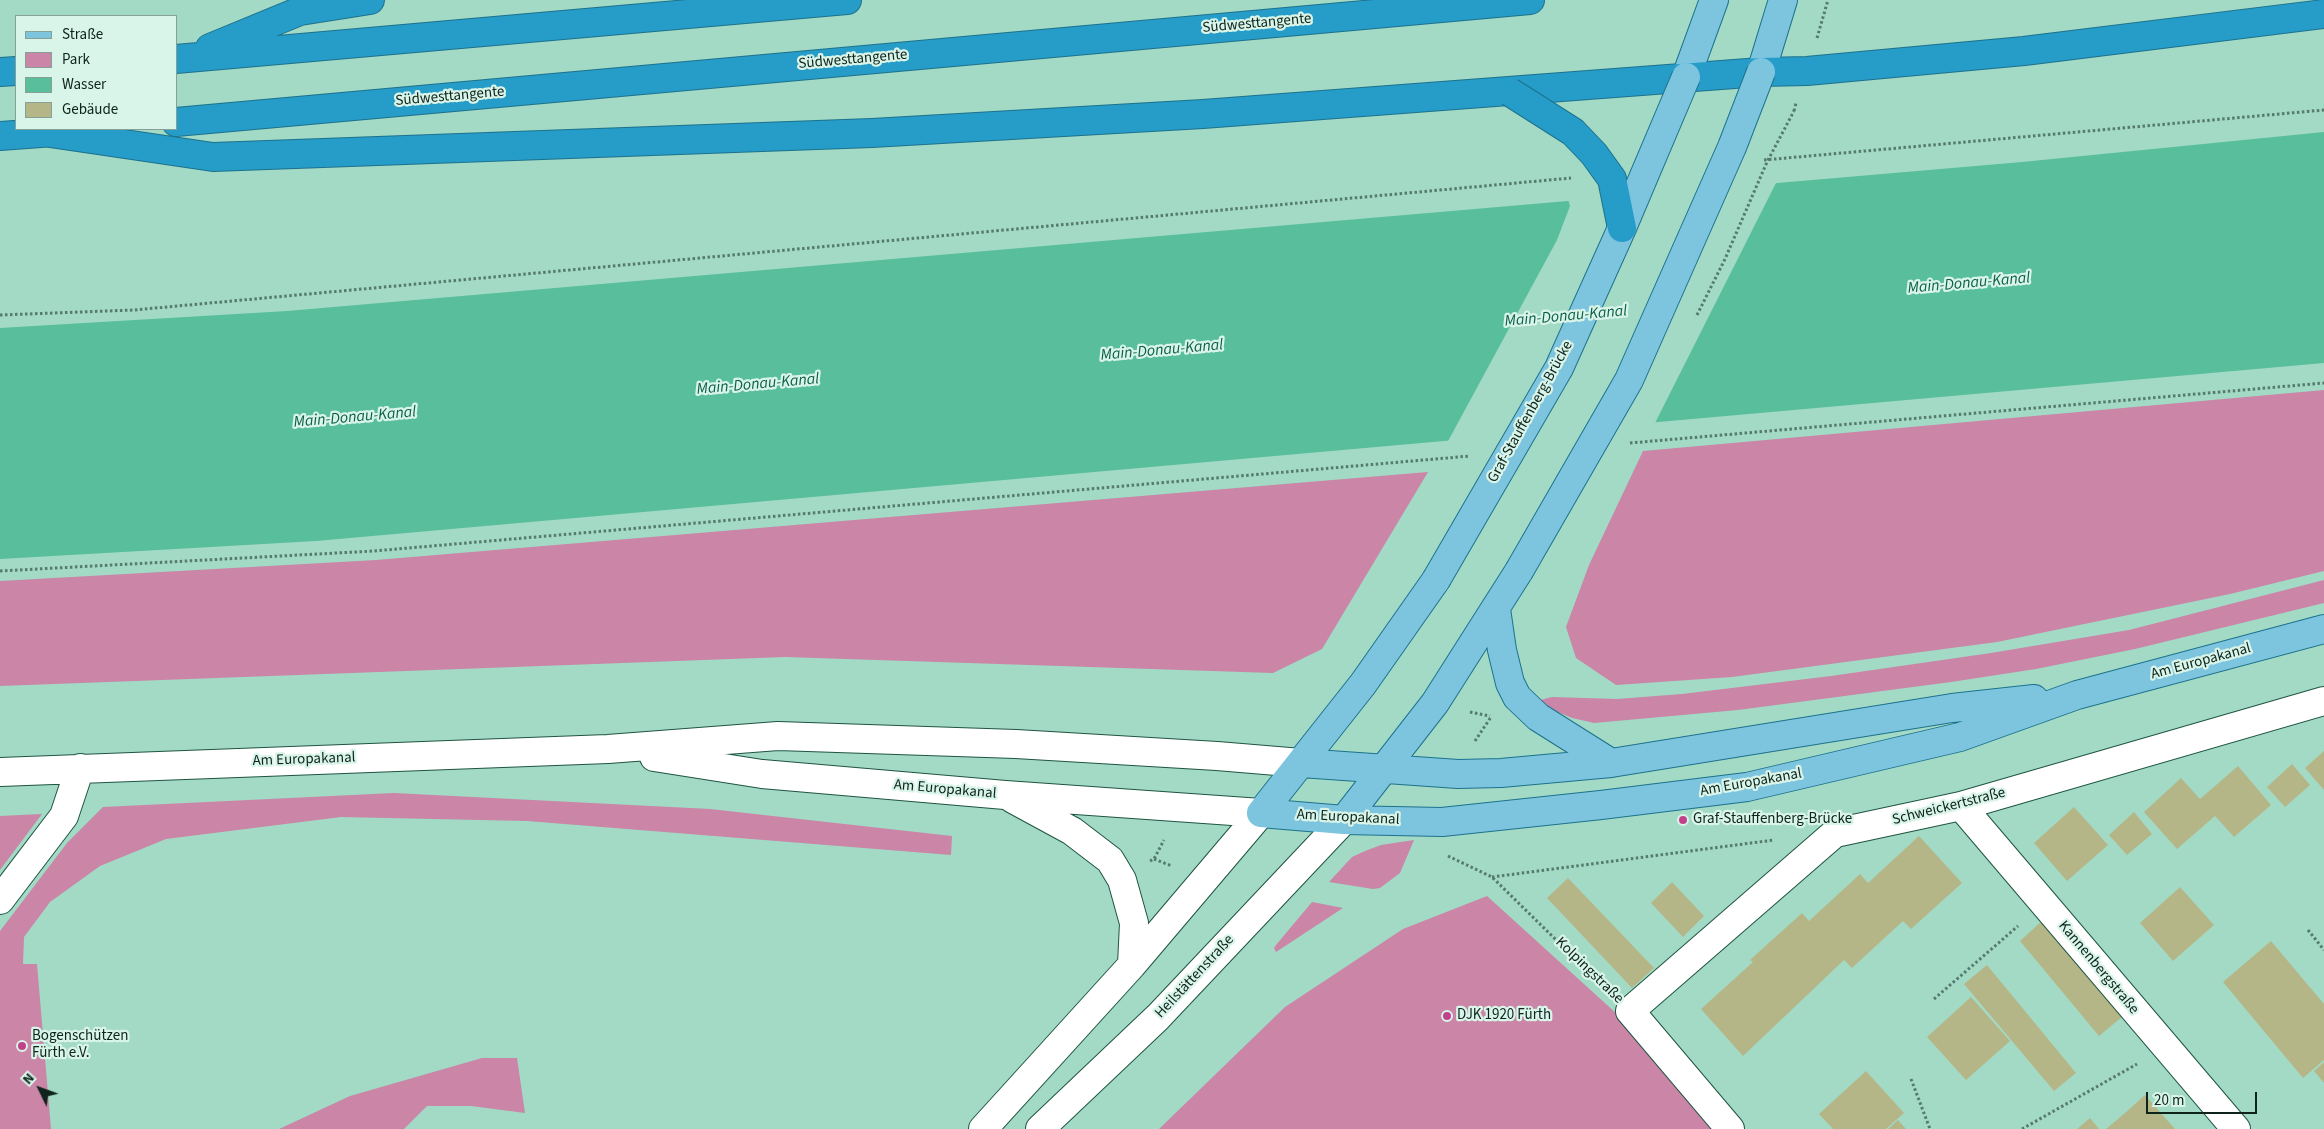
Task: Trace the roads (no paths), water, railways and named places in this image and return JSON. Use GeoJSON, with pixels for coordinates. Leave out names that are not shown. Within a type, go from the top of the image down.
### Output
{"type":"FeatureCollection","features":[{"type":"Feature","properties":{"kind":"highway"},"geometry":{"type":"LineString","coordinates":[[180,59],[300,11],[370,0]]}},
{"type":"Feature","properties":{"kind":"highway"},"geometry":{"type":"LineString","coordinates":[[180,59],[847,0]]}},
{"type":"Feature","properties":{"kind":"highway","name":"Südwesttangente"},"geometry":{"type":"LineString","coordinates":[[178,122],[1530,0]]}},
{"type":"Feature","properties":{"kind":"highway"},"geometry":{"type":"LineString","coordinates":[[50,133],[213,157],[872,133],[1203,114],[1761,72],[1807,71],[2024,51],[2324,14]]}},
{"type":"Feature","properties":{"kind":"highway"},"geometry":{"type":"LineString","coordinates":[[0,72],[15,70]]}},
{"type":"Feature","properties":{"kind":"highway"},"geometry":{"type":"LineString","coordinates":[[1510,92],[1573,132],[1594,154],[1612,179],[1622,228]]}},
{"type":"Feature","properties":{"kind":"highway"},"geometry":{"type":"LineString","coordinates":[[0,136],[85,130]]}},
{"type":"Feature","properties":{"kind":"main road","name":"Graf-Stauffenberg-Brücke"},"geometry":{"type":"LineString","coordinates":[[1261,813],[1380,661],[1436,580],[1559,368],[1622,228],[1686,78],[1714,0]]}},
{"type":"Feature","properties":{"kind":"main road"},"geometry":{"type":"LineString","coordinates":[[1344,820],[1435,703],[1496,609],[1629,380],[1732,147],[1761,72],[1783,0]]}},
{"type":"Feature","properties":{"kind":"main road"},"geometry":{"type":"LineString","coordinates":[[1496,609],[1502,650],[1510,683],[1517,697],[1538,717],[1611,763]]}},
{"type":"Feature","properties":{"kind":"main road","name":"Am Europakanal"},"geometry":{"type":"LineString","coordinates":[[1261,813],[1344,820],[1442,822],[1747,787],[1960,737],[2077,695],[2324,629]]}},
{"type":"Feature","properties":{"kind":"main road","name":"Am Europakanal"},"geometry":{"type":"LineString","coordinates":[[1301,764],[1458,774],[1501,773],[1611,763],[1952,708],[2077,695]]}},
{"type":"Feature","properties":{"kind":"street","name":"Schweickertstraße"},"geometry":{"type":"LineString","coordinates":[[1630,1011],[1834,833],[1961,806],[2324,701]]}},
{"type":"Feature","properties":{"kind":"street","name":"Am Europakanal"},"geometry":{"type":"LineString","coordinates":[[0,772],[608,749],[778,736],[1016,744],[1217,756],[1301,764]]}},
{"type":"Feature","properties":{"kind":"street","name":"Am Europakanal"},"geometry":{"type":"LineString","coordinates":[[608,749],[762,774],[1005,795],[1261,813]]}},
{"type":"Feature","properties":{"kind":"street"},"geometry":{"type":"LineString","coordinates":[[0,900],[64,816],[80,768]]}},
{"type":"Feature","properties":{"kind":"street"},"geometry":{"type":"LineString","coordinates":[[1005,795],[1072,831],[1110,860],[1122,880],[1134,923],[1132,965]]}},
{"type":"Feature","properties":{"kind":"street","name":"Kannenbergstraße"},"geometry":{"type":"LineString","coordinates":[[1961,806],[2236,1129]]}},
{"type":"Feature","properties":{"kind":"street"},"geometry":{"type":"LineString","coordinates":[[983,1129],[1132,965],[1261,813]]}},
{"type":"Feature","properties":{"kind":"street","name":"Heilstättenstraße"},"geometry":{"type":"LineString","coordinates":[[1040,1129],[1158,1017],[1278,887],[1344,820]]}},
{"type":"Feature","properties":{"kind":"street","name":"Kolpingstraße"},"geometry":{"type":"LineString","coordinates":[[1630,1011],[1730,1129]]}},
{"type":"Feature","properties":{"kind":"water","name":"Main-Donau-Kanal"},"geometry":{"type":"Polygon","coordinates":[[[2324,132],[2324,363],[316,541],[0,559],[0,328],[287,311],[2022,162],[2324,132]]]}},
{"type":"Feature","properties":{"kind":"place","name":"Graf-Stauffenberg-Brücke"},"geometry":{"type":"Point","coordinates":[1683,820]}},
{"type":"Feature","properties":{"kind":"place","name":"DJK 1920 Fürth"},"geometry":{"type":"Point","coordinates":[1447,1016]}},
{"type":"Feature","properties":{"kind":"place","name":"Bogenschützen Fürth e.V."},"geometry":{"type":"Point","coordinates":[22,1046]}}]}
